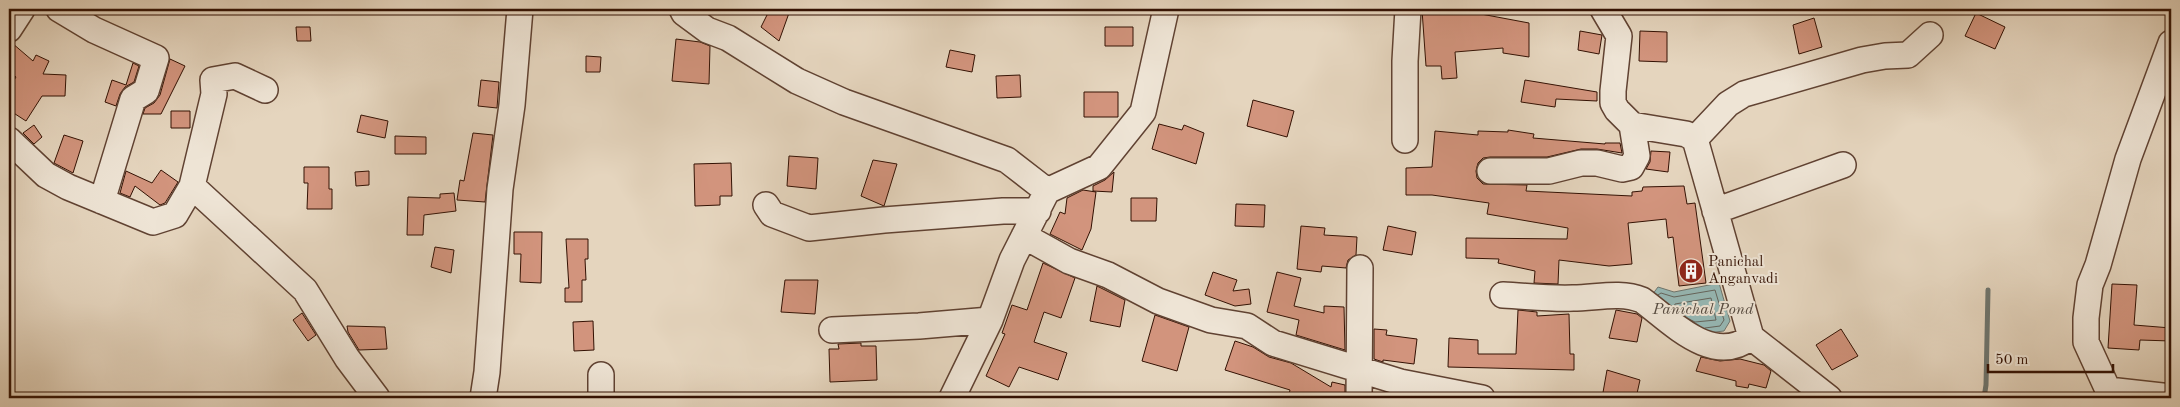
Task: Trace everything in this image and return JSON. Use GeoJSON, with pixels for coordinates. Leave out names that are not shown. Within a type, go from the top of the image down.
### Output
{"type":"FeatureCollection","features":[{"type":"Feature","properties":{"kind":"street"},"geometry":{"type":"LineString","coordinates":[[9,29],[22,9]]}},
{"type":"Feature","properties":{"kind":"street"},"geometry":{"type":"LineString","coordinates":[[59,9],[94,30],[156,58],[146,91],[133,99],[102,201]]}},
{"type":"Feature","properties":{"kind":"street"},"geometry":{"type":"LineString","coordinates":[[483,398],[487,372],[500,189],[512,105],[520,9]]}},
{"type":"Feature","properties":{"kind":"street"},"geometry":{"type":"LineString","coordinates":[[682,9],[684,13],[708,30],[728,38],[797,81],[844,102],[1007,160],[1042,201]]}},
{"type":"Feature","properties":{"kind":"street"},"geometry":{"type":"LineString","coordinates":[[766,205],[772,214],[809,228],[1003,211],[1042,201],[1099,167],[1143,112],[1166,9]]}},
{"type":"Feature","properties":{"kind":"street"},"geometry":{"type":"LineString","coordinates":[[1405,140],[1405,61],[1408,9]]}},
{"type":"Feature","properties":{"kind":"street"},"geometry":{"type":"LineString","coordinates":[[1603,9],[1618,36],[1612,92],[1613,103],[1617,110],[1632,125],[1686,134],[1695,139],[1751,337],[1829,398]]}},
{"type":"Feature","properties":{"kind":"street"},"geometry":{"type":"LineString","coordinates":[[1695,139],[1728,104],[1744,94],[1862,60],[1908,55],[1930,36]]}},
{"type":"Feature","properties":{"kind":"street"},"geometry":{"type":"LineString","coordinates":[[2171,43],[2128,158],[2098,265],[2090,285],[2086,318],[2086,342],[2107,394],[2171,397]]}},
{"type":"Feature","properties":{"kind":"street"},"geometry":{"type":"LineString","coordinates":[[9,140],[46,175],[153,222],[175,215],[192,186],[214,94],[213,80],[235,76],[265,90]]}},
{"type":"Feature","properties":{"kind":"street"},"geometry":{"type":"LineString","coordinates":[[1490,171],[1549,170],[1581,162],[1598,163],[1622,169],[1631,168],[1637,156],[1632,125]]}},
{"type":"Feature","properties":{"kind":"street"},"geometry":{"type":"LineString","coordinates":[[1715,212],[1843,165]]}},
{"type":"Feature","properties":{"kind":"street"},"geometry":{"type":"LineString","coordinates":[[192,186],[305,290],[347,358],[377,398]]}},
{"type":"Feature","properties":{"kind":"street"},"geometry":{"type":"LineString","coordinates":[[952,398],[990,320],[1012,260],[1042,201]]}},
{"type":"Feature","properties":{"kind":"street"},"geometry":{"type":"LineString","coordinates":[[1024,236],[1069,261],[1108,275],[1158,301],[1211,320],[1247,326],[1273,343],[1400,382],[1482,398]]}},
{"type":"Feature","properties":{"kind":"street"},"geometry":{"type":"LineString","coordinates":[[1358,398],[1360,268]]}},
{"type":"Feature","properties":{"kind":"street"},"geometry":{"type":"LineString","coordinates":[[1503,294],[1573,298],[1634,296],[1642,300],[1693,340],[1725,348],[1734,348],[1751,337]]}},
{"type":"Feature","properties":{"kind":"street"},"geometry":{"type":"LineString","coordinates":[[832,330],[920,326],[990,320]]}},
{"type":"Feature","properties":{"kind":"water","name":"Panichal Pond"},"geometry":{"type":"Polygon","coordinates":[[[1719,283],[1730,321],[1724,331],[1706,333],[1649,299],[1658,287],[1674,292],[1719,283]]]}},
{"type":"Feature","properties":{"kind":"building"},"geometry":{"type":"Polygon","coordinates":[[[770,9],[780,9],[789,13],[779,41],[761,27],[770,9]]]}},
{"type":"Feature","properties":{"kind":"building"},"geometry":{"type":"Polygon","coordinates":[[[1422,10],[1465,11],[1529,23],[1529,57],[1503,53],[1503,48],[1455,52],[1457,78],[1442,79],[1441,66],[1426,66],[1422,10]]]}},
{"type":"Feature","properties":{"kind":"building"},"geometry":{"type":"Polygon","coordinates":[[[1976,13],[2005,27],[1995,49],[1965,36],[1976,13]]]}},
{"type":"Feature","properties":{"kind":"building"},"geometry":{"type":"Polygon","coordinates":[[[1814,18],[1822,47],[1799,54],[1793,25],[1814,18]]]}},
{"type":"Feature","properties":{"kind":"building"},"geometry":{"type":"Polygon","coordinates":[[[296,27],[310,27],[311,41],[297,41],[296,27]]]}},
{"type":"Feature","properties":{"kind":"building"},"geometry":{"type":"Polygon","coordinates":[[[1105,27],[1133,27],[1133,46],[1105,46],[1105,27]]]}},
{"type":"Feature","properties":{"kind":"building"},"geometry":{"type":"Polygon","coordinates":[[[1580,31],[1602,35],[1599,54],[1578,50],[1580,31]]]}},
{"type":"Feature","properties":{"kind":"building"},"geometry":{"type":"Polygon","coordinates":[[[1640,31],[1667,32],[1667,62],[1639,61],[1640,31]]]}},
{"type":"Feature","properties":{"kind":"building"},"geometry":{"type":"Polygon","coordinates":[[[676,39],[700,42],[710,46],[709,84],[672,81],[676,39]]]}},
{"type":"Feature","properties":{"kind":"building"},"geometry":{"type":"Polygon","coordinates":[[[9,43],[12,43],[33,61],[36,55],[49,61],[43,74],[66,75],[65,96],[42,96],[26,121],[9,110],[9,88],[16,77],[9,71],[9,43]]]}},
{"type":"Feature","properties":{"kind":"building"},"geometry":{"type":"Polygon","coordinates":[[[950,50],[975,55],[972,72],[946,67],[950,50]]]}},
{"type":"Feature","properties":{"kind":"building"},"geometry":{"type":"Polygon","coordinates":[[[586,56],[601,57],[600,72],[586,72],[586,56]]]}},
{"type":"Feature","properties":{"kind":"building"},"geometry":{"type":"Polygon","coordinates":[[[170,59],[185,66],[161,114],[143,114],[145,108],[154,103],[160,95],[170,59]]]}},
{"type":"Feature","properties":{"kind":"building"},"geometry":{"type":"Polygon","coordinates":[[[133,63],[139,66],[134,82],[125,87],[120,94],[116,106],[105,102],[112,80],[126,85],[133,63]]]}},
{"type":"Feature","properties":{"kind":"building"},"geometry":{"type":"Polygon","coordinates":[[[1020,75],[1021,97],[997,98],[996,76],[1020,75]]]}},
{"type":"Feature","properties":{"kind":"building"},"geometry":{"type":"Polygon","coordinates":[[[481,80],[499,82],[497,108],[478,106],[481,80]]]}},
{"type":"Feature","properties":{"kind":"building"},"geometry":{"type":"Polygon","coordinates":[[[1525,80],[1597,92],[1597,101],[1556,99],[1555,107],[1521,102],[1525,80]]]}},
{"type":"Feature","properties":{"kind":"building"},"geometry":{"type":"Polygon","coordinates":[[[1084,92],[1118,92],[1118,117],[1084,117],[1084,92]]]}},
{"type":"Feature","properties":{"kind":"building"},"geometry":{"type":"Polygon","coordinates":[[[1253,100],[1294,111],[1287,137],[1247,126],[1253,100]]]}},
{"type":"Feature","properties":{"kind":"building"},"geometry":{"type":"Polygon","coordinates":[[[171,111],[190,111],[190,128],[171,128],[171,111]]]}},
{"type":"Feature","properties":{"kind":"building"},"geometry":{"type":"Polygon","coordinates":[[[361,115],[388,121],[385,138],[357,132],[361,115]]]}},
{"type":"Feature","properties":{"kind":"building"},"geometry":{"type":"Polygon","coordinates":[[[1159,124],[1182,130],[1184,125],[1204,133],[1196,164],[1152,149],[1159,124]]]}},
{"type":"Feature","properties":{"kind":"building"},"geometry":{"type":"Polygon","coordinates":[[[34,125],[42,137],[34,144],[23,133],[34,125]]]}},
{"type":"Feature","properties":{"kind":"building"},"geometry":{"type":"Polygon","coordinates":[[[1508,130],[1534,134],[1533,138],[1605,144],[1620,143],[1622,153],[1597,149],[1581,149],[1547,157],[1483,158],[1478,163],[1476,171],[1477,178],[1483,184],[1527,185],[1526,191],[1632,196],[1632,192],[1642,191],[1643,187],[1684,186],[1687,204],[1695,203],[1706,283],[1679,286],[1673,237],[1668,238],[1666,219],[1628,223],[1632,264],[1609,266],[1559,260],[1558,284],[1534,283],[1535,271],[1498,263],[1499,259],[1466,258],[1466,238],[1567,239],[1568,228],[1487,214],[1489,203],[1432,195],[1406,195],[1406,168],[1432,167],[1435,131],[1478,135],[1478,131],[1508,132],[1508,130]]]}},
{"type":"Feature","properties":{"kind":"building"},"geometry":{"type":"Polygon","coordinates":[[[473,133],[493,135],[485,202],[457,200],[460,180],[464,181],[473,133]]]}},
{"type":"Feature","properties":{"kind":"building"},"geometry":{"type":"Polygon","coordinates":[[[64,135],[83,141],[73,173],[54,163],[64,135]]]}},
{"type":"Feature","properties":{"kind":"building"},"geometry":{"type":"Polygon","coordinates":[[[395,136],[426,137],[426,154],[395,154],[395,136]]]}},
{"type":"Feature","properties":{"kind":"building"},"geometry":{"type":"Polygon","coordinates":[[[1651,151],[1670,152],[1668,172],[1646,169],[1650,162],[1651,151]]]}},
{"type":"Feature","properties":{"kind":"building"},"geometry":{"type":"Polygon","coordinates":[[[789,156],[818,158],[816,189],[787,186],[789,156]]]}},
{"type":"Feature","properties":{"kind":"building"},"geometry":{"type":"Polygon","coordinates":[[[873,160],[897,164],[884,206],[861,196],[873,160]]]}},
{"type":"Feature","properties":{"kind":"building"},"geometry":{"type":"Polygon","coordinates":[[[731,163],[732,196],[720,196],[720,205],[695,206],[694,164],[731,163]]]}},
{"type":"Feature","properties":{"kind":"building"},"geometry":{"type":"Polygon","coordinates":[[[304,167],[329,167],[329,189],[332,189],[332,209],[307,209],[308,183],[304,183],[304,167]]]}},
{"type":"Feature","properties":{"kind":"building"},"geometry":{"type":"Polygon","coordinates":[[[161,170],[178,182],[165,203],[160,205],[135,186],[130,197],[120,193],[126,171],[152,183],[161,170]]]}},
{"type":"Feature","properties":{"kind":"building"},"geometry":{"type":"Polygon","coordinates":[[[369,171],[369,185],[356,186],[355,172],[369,171]]]}},
{"type":"Feature","properties":{"kind":"building"},"geometry":{"type":"Polygon","coordinates":[[[1114,172],[1112,192],[1093,191],[1093,186],[1105,180],[1114,172]]]}},
{"type":"Feature","properties":{"kind":"building"},"geometry":{"type":"Polygon","coordinates":[[[1083,190],[1096,192],[1091,229],[1082,250],[1050,234],[1060,212],[1065,214],[1067,198],[1083,190]]]}},
{"type":"Feature","properties":{"kind":"building"},"geometry":{"type":"Polygon","coordinates":[[[454,193],[456,211],[424,215],[423,235],[407,235],[408,197],[440,198],[440,194],[454,193]]]}},
{"type":"Feature","properties":{"kind":"building"},"geometry":{"type":"Polygon","coordinates":[[[1131,198],[1157,198],[1156,221],[1131,221],[1131,198]]]}},
{"type":"Feature","properties":{"kind":"building"},"geometry":{"type":"Polygon","coordinates":[[[1236,204],[1265,205],[1264,227],[1235,226],[1236,204]]]}},
{"type":"Feature","properties":{"kind":"building"},"geometry":{"type":"Polygon","coordinates":[[[1301,226],[1325,228],[1324,235],[1357,237],[1356,255],[1348,260],[1346,268],[1322,266],[1321,272],[1297,269],[1301,226]]]}},
{"type":"Feature","properties":{"kind":"building"},"geometry":{"type":"Polygon","coordinates":[[[1388,226],[1416,232],[1412,255],[1383,250],[1388,226]]]}},
{"type":"Feature","properties":{"kind":"building"},"geometry":{"type":"Polygon","coordinates":[[[514,232],[542,232],[541,283],[520,282],[521,254],[514,254],[514,232]]]}},
{"type":"Feature","properties":{"kind":"building"},"geometry":{"type":"Polygon","coordinates":[[[566,239],[588,239],[588,259],[585,259],[586,280],[582,280],[582,302],[565,302],[565,288],[569,288],[566,239]]]}},
{"type":"Feature","properties":{"kind":"building"},"geometry":{"type":"Polygon","coordinates":[[[435,247],[454,250],[451,273],[431,267],[435,247]]]}},
{"type":"Feature","properties":{"kind":"building"},"geometry":{"type":"Polygon","coordinates":[[[1043,263],[1075,278],[1061,318],[1044,312],[1034,342],[1067,353],[1058,380],[1019,367],[1009,387],[986,376],[1005,334],[1002,333],[1012,305],[1027,310],[1043,263]]]}},
{"type":"Feature","properties":{"kind":"building"},"geometry":{"type":"Polygon","coordinates":[[[1213,272],[1237,280],[1233,291],[1249,289],[1251,304],[1235,306],[1205,295],[1213,272]]]}},
{"type":"Feature","properties":{"kind":"building"},"geometry":{"type":"Polygon","coordinates":[[[1277,272],[1301,278],[1294,306],[1324,313],[1324,306],[1344,307],[1345,350],[1296,335],[1299,320],[1267,312],[1277,272]]]}},
{"type":"Feature","properties":{"kind":"building"},"geometry":{"type":"Polygon","coordinates":[[[785,280],[818,280],[815,314],[781,312],[785,280]]]}},
{"type":"Feature","properties":{"kind":"building"},"geometry":{"type":"Polygon","coordinates":[[[2112,284],[2137,285],[2134,325],[2171,328],[2171,341],[2140,340],[2139,350],[2108,348],[2112,284]]]}},
{"type":"Feature","properties":{"kind":"building"},"geometry":{"type":"Polygon","coordinates":[[[1097,286],[1125,300],[1120,327],[1090,321],[1097,286]]]}},
{"type":"Feature","properties":{"kind":"building"},"geometry":{"type":"Polygon","coordinates":[[[1518,310],[1537,312],[1537,316],[1569,314],[1570,354],[1574,354],[1574,370],[1448,367],[1449,338],[1478,340],[1478,354],[1516,354],[1518,310]]]}},
{"type":"Feature","properties":{"kind":"building"},"geometry":{"type":"Polygon","coordinates":[[[1616,310],[1637,314],[1642,318],[1637,342],[1609,338],[1616,310]]]}},
{"type":"Feature","properties":{"kind":"building"},"geometry":{"type":"Polygon","coordinates":[[[302,313],[316,335],[308,341],[293,320],[302,313]]]}},
{"type":"Feature","properties":{"kind":"building"},"geometry":{"type":"Polygon","coordinates":[[[1155,315],[1189,327],[1177,371],[1142,361],[1155,315]]]}},
{"type":"Feature","properties":{"kind":"building"},"geometry":{"type":"Polygon","coordinates":[[[593,321],[594,350],[574,351],[573,322],[593,321]]]}},
{"type":"Feature","properties":{"kind":"building"},"geometry":{"type":"Polygon","coordinates":[[[347,326],[385,327],[387,349],[359,350],[348,332],[347,326]]]}},
{"type":"Feature","properties":{"kind":"building"},"geometry":{"type":"Polygon","coordinates":[[[1374,329],[1387,330],[1386,335],[1417,339],[1414,364],[1383,360],[1383,362],[1374,359],[1374,329]]]}},
{"type":"Feature","properties":{"kind":"building"},"geometry":{"type":"Polygon","coordinates":[[[1841,329],[1858,356],[1832,370],[1816,345],[1841,329]]]}},
{"type":"Feature","properties":{"kind":"building"},"geometry":{"type":"Polygon","coordinates":[[[1235,341],[1253,347],[1269,357],[1291,363],[1331,387],[1332,382],[1345,385],[1345,398],[1300,398],[1289,394],[1290,390],[1225,370],[1235,341]]]}},
{"type":"Feature","properties":{"kind":"building"},"geometry":{"type":"Polygon","coordinates":[[[861,343],[861,346],[876,346],[877,380],[830,382],[829,349],[839,349],[838,344],[861,343]]]}},
{"type":"Feature","properties":{"kind":"building"},"geometry":{"type":"Polygon","coordinates":[[[1701,357],[1720,361],[1740,359],[1764,365],[1771,371],[1766,388],[1749,384],[1748,388],[1736,386],[1736,381],[1696,371],[1701,357]]]}},
{"type":"Feature","properties":{"kind":"building"},"geometry":{"type":"Polygon","coordinates":[[[1607,370],[1640,380],[1636,398],[1602,398],[1607,370]]]}},
{"type":"Feature","properties":{"kind":"waterway"},"geometry":{"type":"LineString","coordinates":[[1984,398],[1986,385],[1988,290]]}},
{"type":"Feature","properties":{"kind":"place","name":"Panichal Anganvadi"},"geometry":{"type":"Point","coordinates":[1691,271]}}]}
